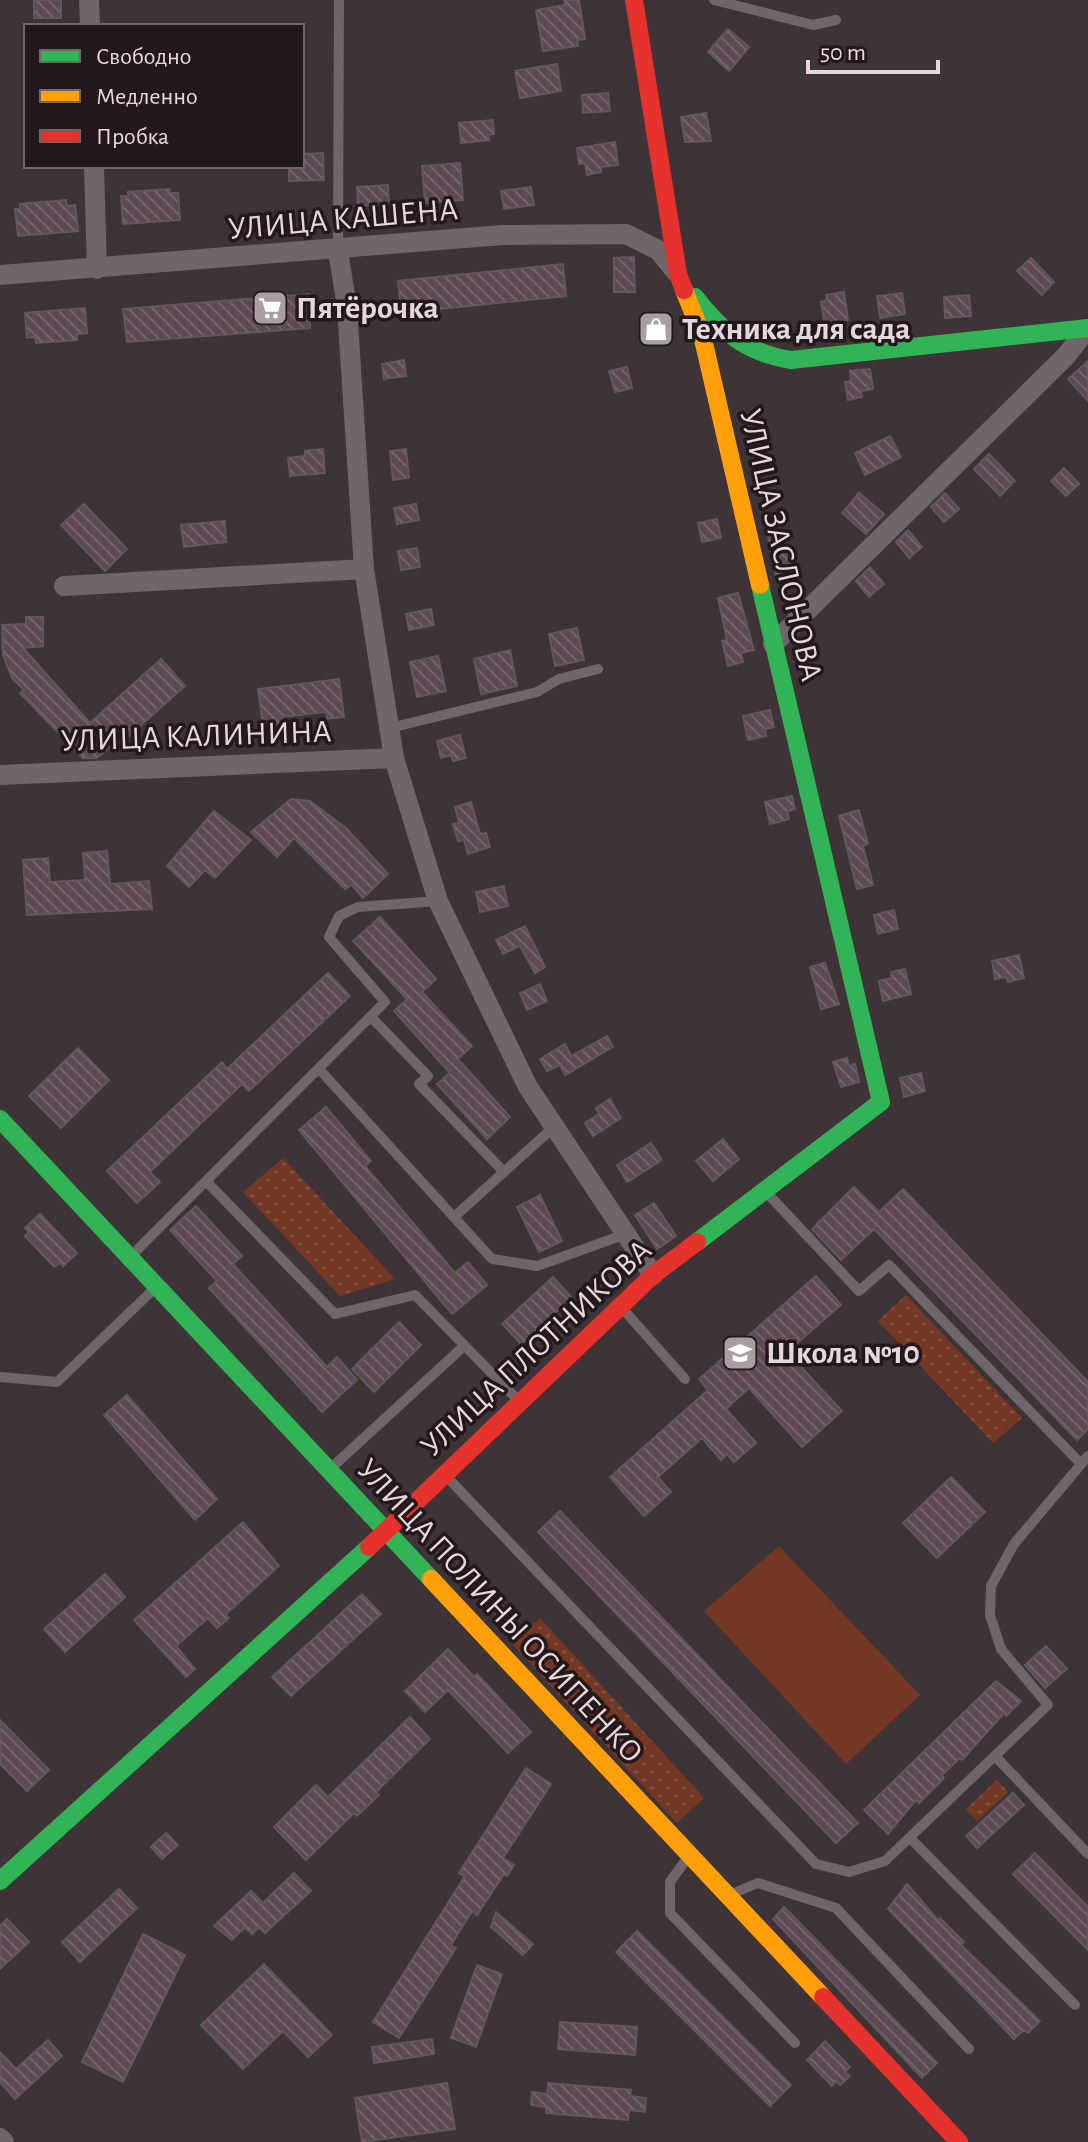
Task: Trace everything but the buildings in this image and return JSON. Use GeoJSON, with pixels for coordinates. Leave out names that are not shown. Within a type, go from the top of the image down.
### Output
{"type":"FeatureCollection","features":[{"type":"Feature","properties":{"kind":"street"},"geometry":{"type":"LineString","coordinates":[[89,0],[90,24]]}},
{"type":"Feature","properties":{"kind":"street","name":"УЛИЦА ЗАСЛОНОВА"},"geometry":{"type":"LineString","coordinates":[[634,0],[678,274],[702,335],[881,1102]]}},
{"type":"Feature","properties":{"kind":"street"},"geometry":{"type":"LineString","coordinates":[[94,168],[97,269]]}},
{"type":"Feature","properties":{"kind":"street","name":"УЛИЦА КАШЕНА"},"geometry":{"type":"LineString","coordinates":[[0,275],[338,251],[503,235],[626,234],[658,250],[678,274]]}},
{"type":"Feature","properties":{"kind":"street"},"geometry":{"type":"LineString","coordinates":[[338,251],[347,307],[364,569],[394,758],[438,901],[528,1087],[653,1275]]}},
{"type":"Feature","properties":{"kind":"street"},"geometry":{"type":"LineString","coordinates":[[678,274],[730,339],[763,357],[791,360],[1088,328]]}},
{"type":"Feature","properties":{"kind":"street"},"geometry":{"type":"LineString","coordinates":[[773,644],[1066,356],[1088,328]]}},
{"type":"Feature","properties":{"kind":"street"},"geometry":{"type":"LineString","coordinates":[[64,586],[364,569]]}},
{"type":"Feature","properties":{"kind":"street","name":"УЛИЦА КАЛИНИНА"},"geometry":{"type":"LineString","coordinates":[[0,775],[394,758]]}},
{"type":"Feature","properties":{"kind":"street","name":"УЛИЦА ПЛОТНИКОВА"},"geometry":{"type":"LineString","coordinates":[[0,1881],[385,1532],[653,1275],[881,1102]]}},
{"type":"Feature","properties":{"kind":"street","name":"УЛИЦА ПОЛИНЫ ОСИПЕНКО"},"geometry":{"type":"LineString","coordinates":[[0,1119],[959,2142]]}},
{"type":"Feature","properties":{"kind":"lane"},"geometry":{"type":"LineString","coordinates":[[338,251],[339,0]]}},
{"type":"Feature","properties":{"kind":"lane"},"geometry":{"type":"LineString","coordinates":[[714,0],[813,25],[836,20]]}},
{"type":"Feature","properties":{"kind":"lane"},"geometry":{"type":"LineString","coordinates":[[390,728],[537,692],[559,679],[598,669]]}},
{"type":"Feature","properties":{"kind":"lane"},"geometry":{"type":"LineString","coordinates":[[129,1258],[385,1002],[329,937],[339,916],[358,907],[438,901]]}},
{"type":"Feature","properties":{"kind":"lane"},"geometry":{"type":"LineString","coordinates":[[371,1017],[428,1076],[419,1084],[504,1172]]}},
{"type":"Feature","properties":{"kind":"lane"},"geometry":{"type":"LineString","coordinates":[[319,1069],[492,1259],[537,1266],[626,1234]]}},
{"type":"Feature","properties":{"kind":"lane"},"geometry":{"type":"LineString","coordinates":[[454,1217],[555,1126]]}},
{"type":"Feature","properties":{"kind":"lane"},"geometry":{"type":"LineString","coordinates":[[206,1181],[335,1314],[415,1295],[519,1402]]}},
{"type":"Feature","properties":{"kind":"lane"},"geometry":{"type":"LineString","coordinates":[[445,1475],[816,1864],[849,1872],[885,1861],[911,1839],[1048,1705],[1001,1649],[990,1615],[991,1586],[1014,1544],[1084,1460],[889,1265],[859,1291],[763,1189]]}},
{"type":"Feature","properties":{"kind":"lane"},"geometry":{"type":"LineString","coordinates":[[0,1377],[57,1382],[156,1287]]}},
{"type":"Feature","properties":{"kind":"lane"},"geometry":{"type":"LineString","coordinates":[[621,1307],[685,1379]]}},
{"type":"Feature","properties":{"kind":"lane"},"geometry":{"type":"LineString","coordinates":[[328,1471],[464,1346]]}},
{"type":"Feature","properties":{"kind":"lane"},"geometry":{"type":"LineString","coordinates":[[996,1757],[1088,1854]]}},
{"type":"Feature","properties":{"kind":"lane"},"geometry":{"type":"LineString","coordinates":[[911,1839],[1075,2005]]}},
{"type":"Feature","properties":{"kind":"lane"},"geometry":{"type":"LineString","coordinates":[[689,1855],[670,1882],[670,1913],[795,2043]]}},
{"type":"Feature","properties":{"kind":"lane"},"geometry":{"type":"LineString","coordinates":[[727,1895],[758,1883],[836,1908],[969,2049]]}},
{"type":"Feature","properties":{"kind":"shaded area"},"geometry":{"type":"Polygon","coordinates":[[[283,1158],[395,1279],[340,1296],[243,1192],[283,1158]]]}},
{"type":"Feature","properties":{"kind":"shaded area"},"geometry":{"type":"Polygon","coordinates":[[[906,1295],[1022,1418],[993,1443],[878,1321],[906,1295]]]}},
{"type":"Feature","properties":{"kind":"shaded area"},"geometry":{"type":"Polygon","coordinates":[[[779,1546],[920,1695],[846,1764],[704,1611],[779,1546]]]}},
{"type":"Feature","properties":{"kind":"shaded area"},"geometry":{"type":"Polygon","coordinates":[[[540,1618],[704,1798],[677,1823],[512,1644],[540,1618]]]}},
{"type":"Feature","properties":{"kind":"shaded area"},"geometry":{"type":"Polygon","coordinates":[[[997,1780],[1008,1792],[977,1821],[966,1809],[997,1780]]]}},
{"type":"Feature","properties":{"kind":"traffic: fast"},"geometry":{"type":"LineString","coordinates":[[695,297],[715,321],[737,339],[761,352],[791,360],[1088,328]]}},
{"type":"Feature","properties":{"kind":"traffic: fast"},"geometry":{"type":"LineString","coordinates":[[697,1242],[881,1102],[760,585]]}},
{"type":"Feature","properties":{"kind":"traffic: fast"},"geometry":{"type":"LineString","coordinates":[[0,1119],[431,1579]]}},
{"type":"Feature","properties":{"kind":"traffic: fast"},"geometry":{"type":"LineString","coordinates":[[0,1881],[369,1547]]}},
{"type":"Feature","properties":{"kind":"traffic: slow"},"geometry":{"type":"LineString","coordinates":[[684,290],[702,335],[760,585]]}},
{"type":"Feature","properties":{"kind":"traffic: slow"},"geometry":{"type":"LineString","coordinates":[[431,1579],[823,1997]]}},
{"type":"Feature","properties":{"kind":"traffic: jam"},"geometry":{"type":"LineString","coordinates":[[634,0],[678,274],[684,290]]}},
{"type":"Feature","properties":{"kind":"traffic: jam"},"geometry":{"type":"LineString","coordinates":[[369,1547],[653,1275],[697,1242]]}},
{"type":"Feature","properties":{"kind":"traffic: jam"},"geometry":{"type":"LineString","coordinates":[[823,1997],[959,2142]]}},
{"type":"Feature","properties":{"kind":"place","name":"Пятёрочка"},"geometry":{"type":"Point","coordinates":[270,308]}},
{"type":"Feature","properties":{"kind":"place","name":"Техника для сада"},"geometry":{"type":"Point","coordinates":[656,329]}},
{"type":"Feature","properties":{"kind":"place","name":"Школа №10"},"geometry":{"type":"Point","coordinates":[740,1353]}}]}
